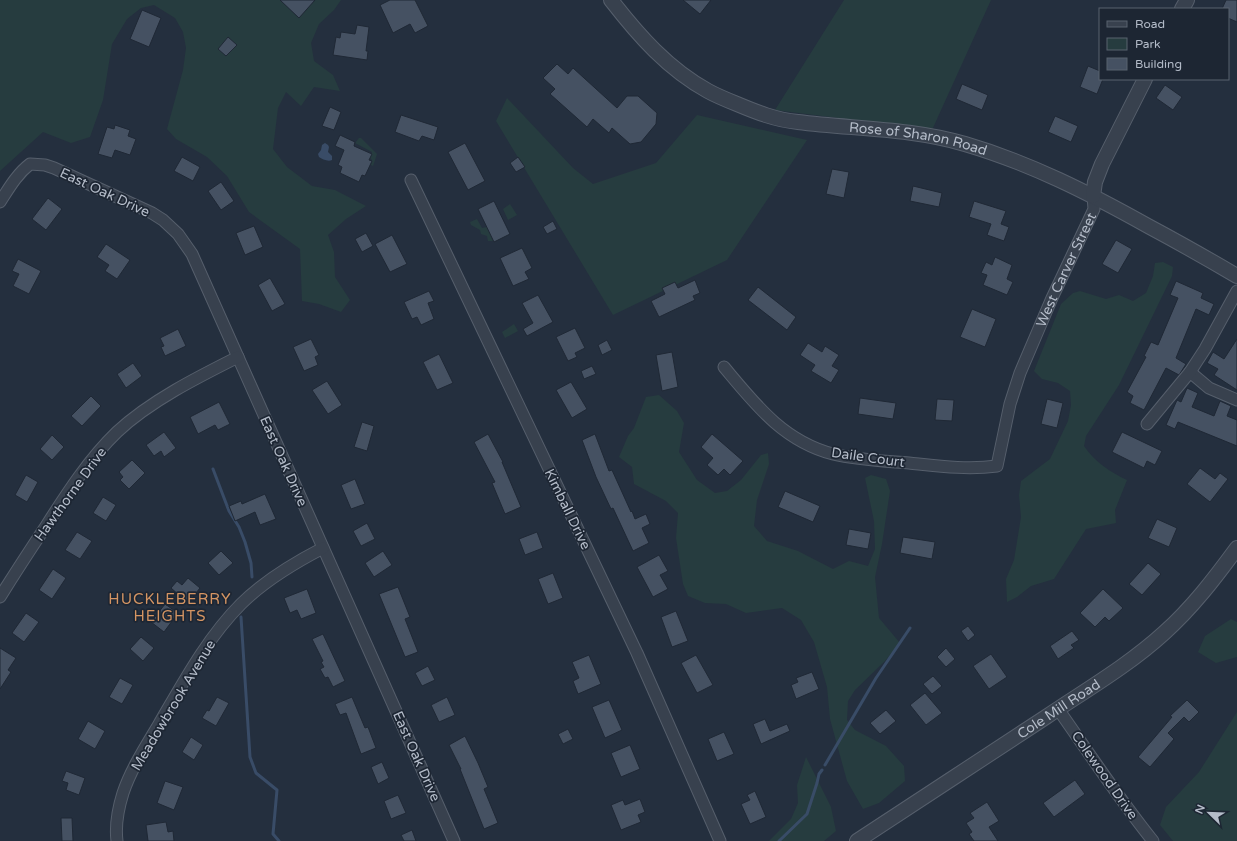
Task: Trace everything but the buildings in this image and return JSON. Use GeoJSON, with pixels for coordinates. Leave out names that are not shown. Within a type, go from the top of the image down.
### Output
{"type":"FeatureCollection","features":[{"type":"Feature","properties":{"kind":"street","name":"Rose of Sharon Road"},"geometry":{"type":"LineString","coordinates":[[611,0],[645,41],[660,56],[689,79],[709,92],[758,113],[795,122],[907,132],[963,143],[998,154],[1050,175],[1094,196],[1237,276]]}},
{"type":"Feature","properties":{"kind":"street","name":"West Carver Street"},"geometry":{"type":"LineString","coordinates":[[997,466],[1015,387],[1052,298],[1094,208],[1095,182],[1102,164],[1144,80]]}},
{"type":"Feature","properties":{"kind":"street","name":"East Oak Drive"},"geometry":{"type":"LineString","coordinates":[[0,202],[21,171],[30,164],[45,165],[152,213],[171,227],[184,242],[192,254],[454,841]]}},
{"type":"Feature","properties":{"kind":"street","name":"Kimball Drive"},"geometry":{"type":"LineString","coordinates":[[411,180],[637,653],[720,841]]}},
{"type":"Feature","properties":{"kind":"street"},"geometry":{"type":"LineString","coordinates":[[1147,424],[1190,372],[1205,349],[1237,291]]}},
{"type":"Feature","properties":{"kind":"street","name":"Hawthorne Drive"},"geometry":{"type":"LineString","coordinates":[[0,597],[63,499],[99,451],[117,432],[135,417],[158,402],[206,373],[238,357]]}},
{"type":"Feature","properties":{"kind":"street","name":"Daile Court"},"geometry":{"type":"LineString","coordinates":[[724,367],[756,405],[776,425],[789,434],[818,449],[833,454],[870,460],[963,468],[997,466]]}},
{"type":"Feature","properties":{"kind":"street"},"geometry":{"type":"LineString","coordinates":[[1190,372],[1209,388],[1237,400]]}},
{"type":"Feature","properties":{"kind":"street","name":"Meadowbrook Avenue"},"geometry":{"type":"LineString","coordinates":[[117,841],[116,826],[118,810],[128,779],[166,711],[206,647],[226,621],[248,598],[271,579],[301,559],[323,548]]}},
{"type":"Feature","properties":{"kind":"street","name":"Cole Mill Road"},"geometry":{"type":"LineString","coordinates":[[857,841],[1125,664],[1164,633],[1200,596],[1237,548]]}},
{"type":"Feature","properties":{"kind":"street","name":"Colewood Drive"},"geometry":{"type":"LineString","coordinates":[[1058,709],[1092,760],[1153,841]]}},
{"type":"Feature","properties":{"kind":"green space"},"geometry":{"type":"Polygon","coordinates":[[[0,0],[341,0],[334,10],[319,24],[311,43],[314,61],[333,75],[340,91],[314,87],[301,106],[286,92],[278,108],[273,149],[287,167],[312,186],[335,190],[366,206],[346,219],[328,235],[334,252],[335,277],[350,300],[341,312],[319,304],[302,301],[300,249],[249,212],[227,176],[207,157],[176,139],[167,129],[183,70],[186,48],[183,32],[175,18],[154,5],[141,8],[127,19],[112,44],[103,100],[90,137],[71,143],[43,132],[0,171],[0,0]]]}},
{"type":"Feature","properties":{"kind":"green space"},"geometry":{"type":"Polygon","coordinates":[[[844,0],[991,0],[932,130],[775,110],[844,0]]]}},
{"type":"Feature","properties":{"kind":"green space"},"geometry":{"type":"Polygon","coordinates":[[[507,98],[573,168],[593,184],[656,163],[697,115],[807,140],[727,260],[613,315],[496,121],[507,98]]]}},
{"type":"Feature","properties":{"kind":"green space"},"geometry":{"type":"Polygon","coordinates":[[[359,138],[361,138],[377,154],[373,166],[371,165],[372,160],[370,158],[372,152],[355,143],[359,138]]]}},
{"type":"Feature","properties":{"kind":"green space"},"geometry":{"type":"Polygon","coordinates":[[[510,204],[517,215],[508,220],[503,209],[510,204]]]}},
{"type":"Feature","properties":{"kind":"green space"},"geometry":{"type":"Polygon","coordinates":[[[477,219],[482,228],[487,227],[493,241],[488,241],[487,236],[481,234],[480,230],[471,225],[470,222],[477,219]]]}},
{"type":"Feature","properties":{"kind":"green space"},"geometry":{"type":"Polygon","coordinates":[[[1163,262],[1173,267],[1172,276],[1119,385],[1086,436],[1084,446],[1103,466],[1127,480],[1115,510],[1116,523],[1086,529],[1054,579],[1031,586],[1017,597],[1007,602],[1006,579],[1014,560],[1021,517],[1019,495],[1021,481],[1050,459],[1068,421],[1071,405],[1070,391],[1058,383],[1042,379],[1034,371],[1061,304],[1073,293],[1080,291],[1106,299],[1119,295],[1133,301],[1146,293],[1153,276],[1155,263],[1163,262]]]}},
{"type":"Feature","properties":{"kind":"green space"},"geometry":{"type":"Polygon","coordinates":[[[514,324],[518,331],[505,338],[502,332],[514,324]]]}},
{"type":"Feature","properties":{"kind":"green space"},"geometry":{"type":"Polygon","coordinates":[[[659,395],[677,411],[684,423],[679,452],[697,480],[715,493],[727,491],[741,480],[761,455],[768,453],[769,464],[757,500],[754,526],[767,541],[798,551],[833,569],[849,561],[868,566],[875,549],[874,521],[865,478],[871,475],[886,479],[890,491],[882,544],[875,577],[879,618],[900,643],[885,661],[855,690],[848,701],[847,720],[855,730],[886,746],[904,766],[905,781],[879,803],[863,809],[847,781],[830,719],[827,687],[814,642],[801,620],[782,608],[746,613],[726,604],[705,603],[688,596],[683,584],[676,538],[678,513],[666,501],[634,484],[632,467],[619,457],[628,436],[634,428],[646,397],[659,395]]]}},
{"type":"Feature","properties":{"kind":"green space"},"geometry":{"type":"Polygon","coordinates":[[[1231,619],[1237,622],[1237,657],[1216,663],[1198,652],[1205,636],[1231,619]]]}},
{"type":"Feature","properties":{"kind":"green space"},"geometry":{"type":"Polygon","coordinates":[[[1237,712],[1237,841],[1173,841],[1160,825],[1166,807],[1199,772],[1237,712]]]}},
{"type":"Feature","properties":{"kind":"green space"},"geometry":{"type":"Polygon","coordinates":[[[806,757],[831,807],[836,831],[824,841],[769,841],[791,819],[798,803],[797,785],[806,757]]]}},
{"type":"Feature","properties":{"kind":"water"},"geometry":{"type":"Polygon","coordinates":[[[325,143],[328,145],[328,152],[332,156],[332,160],[330,161],[319,157],[318,154],[322,145],[325,143]]]}},
{"type":"Feature","properties":{"kind":"waterway"},"geometry":{"type":"LineString","coordinates":[[213,469],[229,511],[239,527],[245,542],[251,563],[252,577]]}},
{"type":"Feature","properties":{"kind":"waterway"},"geometry":{"type":"LineString","coordinates":[[241,617],[250,757],[256,773],[277,790],[273,834],[279,841]]}},
{"type":"Feature","properties":{"kind":"waterway"},"geometry":{"type":"LineString","coordinates":[[825,765],[876,678],[910,628]]}},
{"type":"Feature","properties":{"kind":"waterway"},"geometry":{"type":"LineString","coordinates":[[779,841],[807,814],[819,774],[822,770]]}},
{"type":"Feature","properties":{"kind":"district","name":"HUCKLEBERRY HEIGHTS"},"geometry":{"type":"Point","coordinates":[170,608]}}]}
